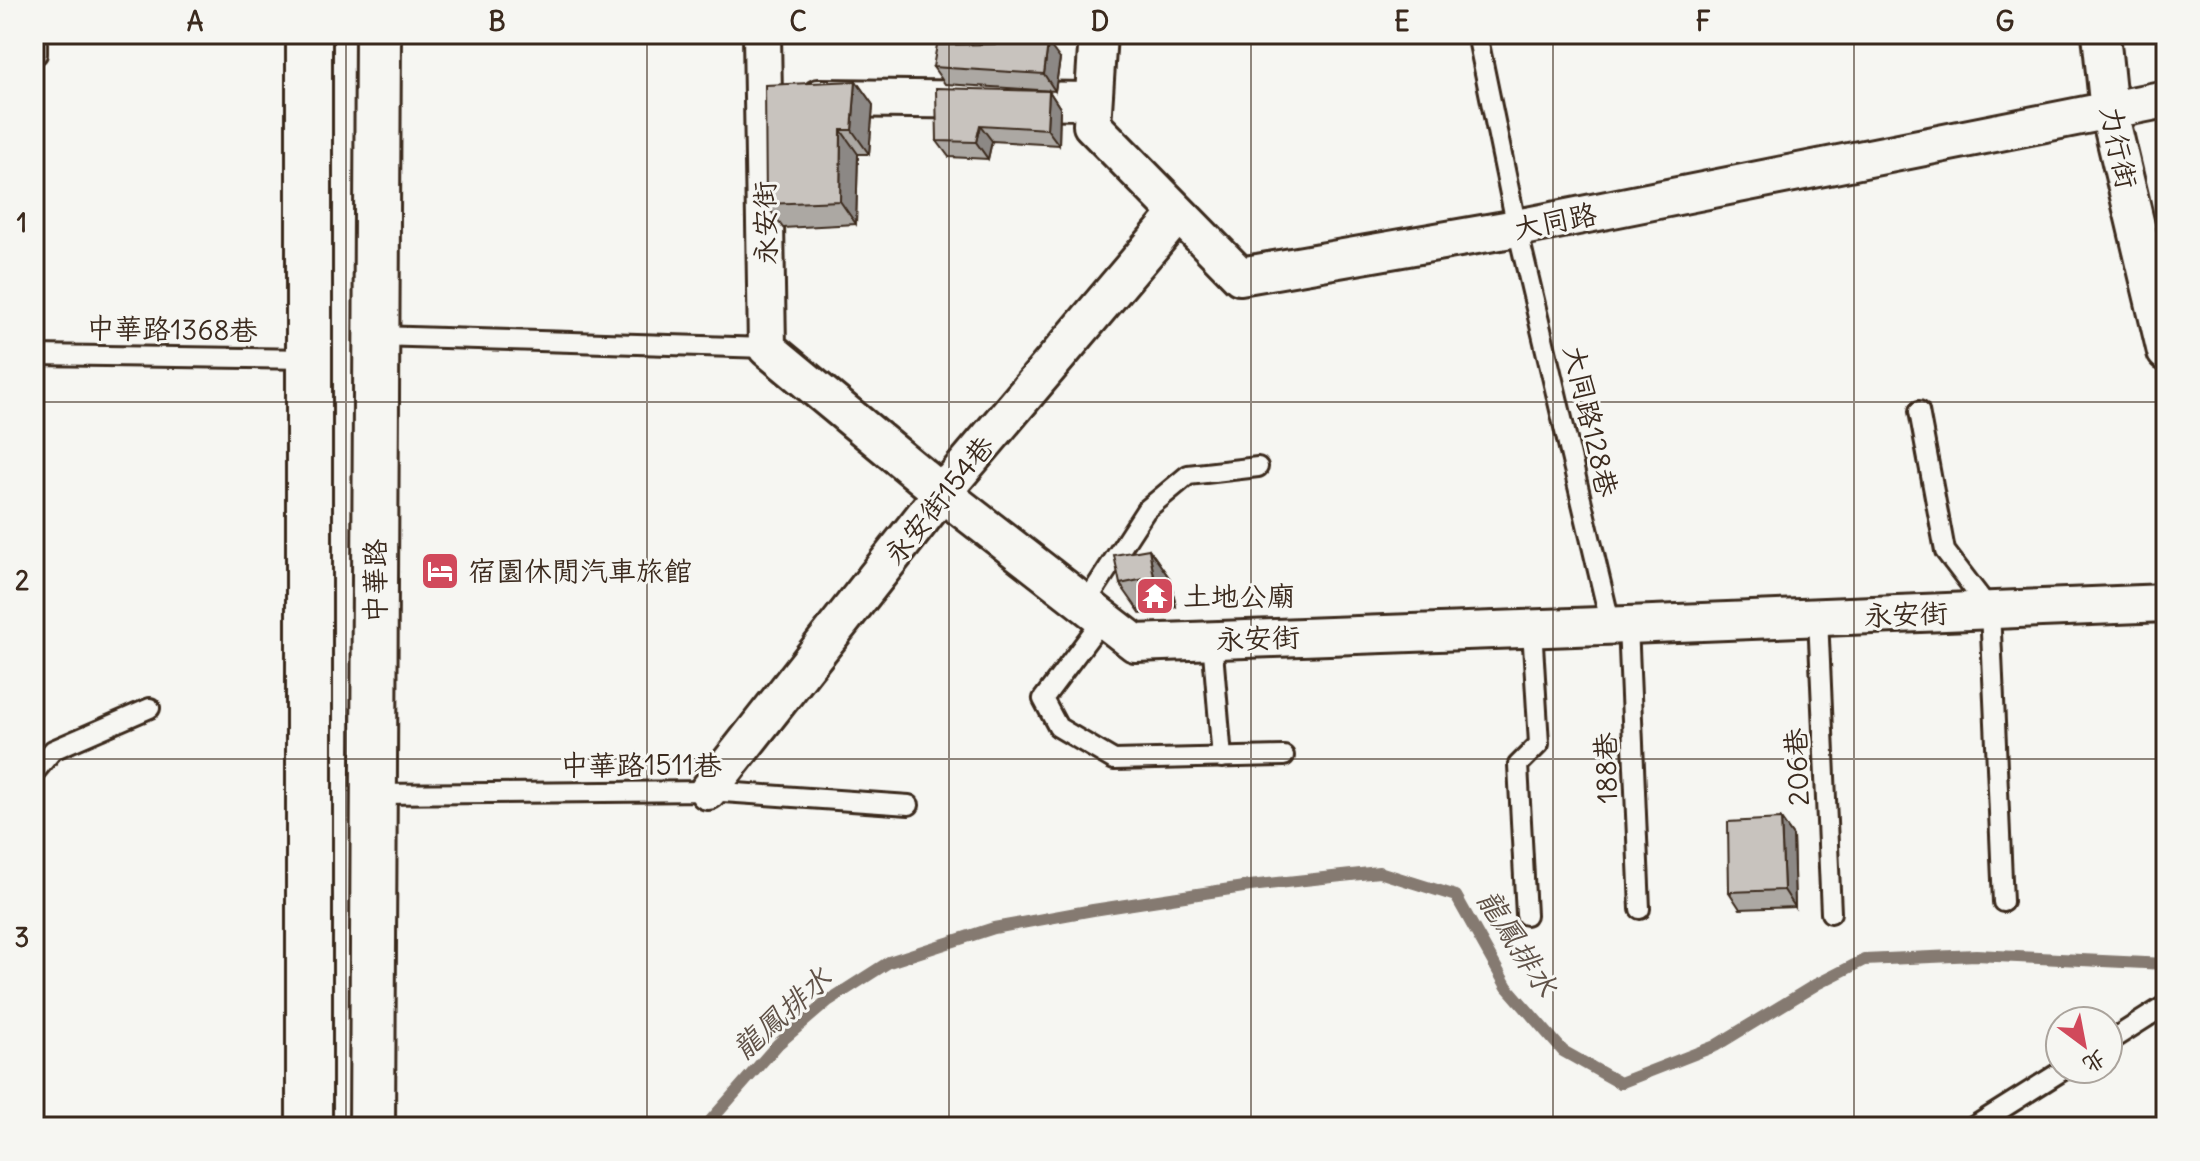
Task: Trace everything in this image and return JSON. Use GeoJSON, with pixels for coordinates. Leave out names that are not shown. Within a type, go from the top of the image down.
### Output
{"type":"FeatureCollection","features":[{"type":"Feature","properties":{"kind":"main road"},"geometry":{"type":"LineString","coordinates":[[309,34],[309,1127]]}},
{"type":"Feature","properties":{"kind":"main road","name":"中華路"},"geometry":{"type":"LineString","coordinates":[[372,1127],[378,34]]}},
{"type":"Feature","properties":{"kind":"street","name":"永安街"},"geometry":{"type":"LineString","coordinates":[[762,34],[767,348],[942,493],[1135,643],[2166,603]]}},
{"type":"Feature","properties":{"kind":"street","name":"大同路"},"geometry":{"type":"LineString","coordinates":[[1098,34],[1092,125],[1240,276],[1517,228],[2166,99]]}},
{"type":"Feature","properties":{"kind":"street","name":"力行街"},"geometry":{"type":"LineString","coordinates":[[2101,34],[2109,112],[2166,352]]}},
{"type":"Feature","properties":{"kind":"street"},"geometry":{"type":"LineString","coordinates":[[763,98],[1093,101]]}},
{"type":"Feature","properties":{"kind":"street","name":"永安街154巷"},"geometry":{"type":"LineString","coordinates":[[708,791],[942,493],[1178,214]]}},
{"type":"Feature","properties":{"kind":"lane"},"geometry":{"type":"LineString","coordinates":[[37,34],[37,54]]}},
{"type":"Feature","properties":{"kind":"lane","name":"大同路128巷"},"geometry":{"type":"LineString","coordinates":[[1477,34],[1517,228],[1619,625]]}},
{"type":"Feature","properties":{"kind":"lane"},"geometry":{"type":"LineString","coordinates":[[377,336],[767,348]]}},
{"type":"Feature","properties":{"kind":"lane","name":"中華路1368巷"},"geometry":{"type":"LineString","coordinates":[[34,355],[309,359]]}},
{"type":"Feature","properties":{"kind":"lane"},"geometry":{"type":"LineString","coordinates":[[1919,411],[1945,551],[1990,610],[2003,902]]}},
{"type":"Feature","properties":{"kind":"lane"},"geometry":{"type":"LineString","coordinates":[[1258,467],[1188,475],[1146,510],[1094,611],[1043,699],[1058,727],[1114,760],[1284,756]]}},
{"type":"Feature","properties":{"kind":"lane","name":"206巷"},"geometry":{"type":"LineString","coordinates":[[1818,617],[1831,913]]}},
{"type":"Feature","properties":{"kind":"lane","name":"188巷"},"geometry":{"type":"LineString","coordinates":[[1619,625],[1640,909]]}},
{"type":"Feature","properties":{"kind":"lane"},"geometry":{"type":"LineString","coordinates":[[1526,915],[1518,765],[1539,744],[1532,628]]}},
{"type":"Feature","properties":{"kind":"lane"},"geometry":{"type":"LineString","coordinates":[[1212,640],[1222,758]]}},
{"type":"Feature","properties":{"kind":"lane"},"geometry":{"type":"LineString","coordinates":[[34,773],[53,750],[150,708]]}},
{"type":"Feature","properties":{"kind":"lane","name":"中華路1511巷"},"geometry":{"type":"LineString","coordinates":[[374,794],[708,791],[909,805]]}},
{"type":"Feature","properties":{"kind":"lane"},"geometry":{"type":"LineString","coordinates":[[2124,1032],[2166,1005]]}},
{"type":"Feature","properties":{"kind":"lane"},"geometry":{"type":"LineString","coordinates":[[1973,1127],[2044,1082]]}},
{"type":"Feature","properties":{"kind":"building"},"geometry":{"type":"Polygon","coordinates":[[[1048,43],[1044,74],[933,67],[937,45],[1048,43]]]}},
{"type":"Feature","properties":{"kind":"building"},"geometry":{"type":"Polygon","coordinates":[[[856,81],[852,130],[841,130],[840,201],[766,204],[765,85],[856,81]]]}},
{"type":"Feature","properties":{"kind":"building"},"geometry":{"type":"Polygon","coordinates":[[[936,88],[1049,91],[1047,129],[980,125],[976,142],[937,141],[936,88]]]}},
{"type":"Feature","properties":{"kind":"building"},"geometry":{"type":"Polygon","coordinates":[[[1149,549],[1154,577],[1120,584],[1114,555],[1149,549]]]}},
{"type":"Feature","properties":{"kind":"building"},"geometry":{"type":"Polygon","coordinates":[[[1781,819],[1784,890],[1729,892],[1728,822],[1781,819]]]}},
{"type":"Feature","properties":{"kind":"waterway","name":"龍鳳排水"},"geometry":{"type":"LineString","coordinates":[[705,1127],[778,1044],[828,1001],[889,962],[994,928],[1250,886],[1379,872],[1456,896],[1507,987],[1563,1051],[1620,1083],[1715,1046],[1817,984],[1864,960],[1976,955],[2166,964]]}},
{"type":"Feature","properties":{"kind":"place","name":"宿園休閒汽車旅館"},"geometry":{"type":"Point","coordinates":[440,571]}},
{"type":"Feature","properties":{"kind":"place","name":"土地公廟"},"geometry":{"type":"Point","coordinates":[1155,596]}}]}
